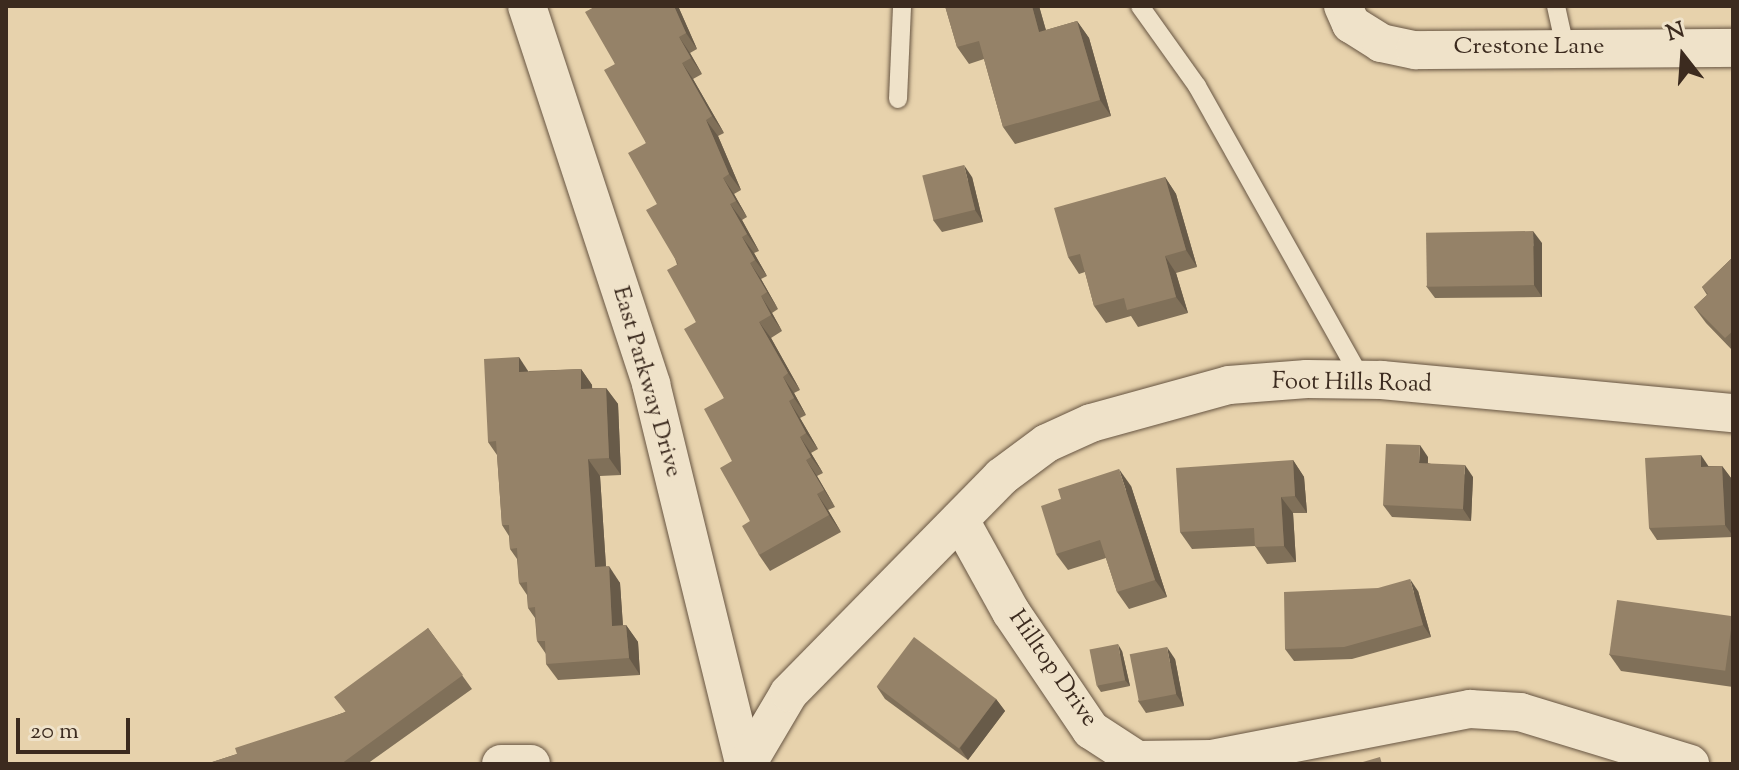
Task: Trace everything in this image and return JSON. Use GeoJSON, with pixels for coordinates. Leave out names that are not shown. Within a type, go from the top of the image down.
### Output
{"type":"FeatureCollection","features":[{"type":"Feature","properties":{"kind":"street","name":"East Parkway Drive"},"geometry":{"type":"LineString","coordinates":[[527,6],[651,384],[746,764]]}},
{"type":"Feature","properties":{"kind":"street","name":"Crestone Lane"},"geometry":{"type":"LineString","coordinates":[[1343,6],[1351,24],[1381,43],[1415,50],[1733,48]]}},
{"type":"Feature","properties":{"kind":"street","name":"Foot Hills Road"},"geometry":{"type":"LineString","coordinates":[[960,520],[1001,477],[1047,443],[1091,423],[1229,385],[1362,380],[1733,413]]}},
{"type":"Feature","properties":{"kind":"street"},"geometry":{"type":"LineString","coordinates":[[746,764],[789,693],[960,520]]}},
{"type":"Feature","properties":{"kind":"street","name":"Hilltop Drive"},"geometry":{"type":"LineString","coordinates":[[960,520],[1011,612],[1091,730],[1137,760],[1212,759],[1470,709],[1520,712],[1690,764]]}},
{"type":"Feature","properties":{"kind":"street"},"geometry":{"type":"LineString","coordinates":[[501,764],[531,764]]}},
{"type":"Feature","properties":{"kind":"lane"},"geometry":{"type":"LineString","coordinates":[[898,99],[902,6]]}},
{"type":"Feature","properties":{"kind":"lane"},"geometry":{"type":"LineString","coordinates":[[1140,6],[1197,86],[1362,380]]}},
{"type":"Feature","properties":{"kind":"lane"},"geometry":{"type":"LineString","coordinates":[[1556,6],[1565,47]]}},
{"type":"Feature","properties":{"kind":"building"},"geometry":{"type":"Polygon","coordinates":[[[596,6],[674,6],[686,33],[679,37],[691,58],[682,63],[712,116],[706,120],[729,174],[723,178],[736,201],[730,204],[747,234],[742,237],[755,260],[750,263],[767,292],[761,296],[771,315],[759,322],[788,373],[783,377],[794,398],[789,401],[806,433],[800,437],[811,457],[806,460],[824,490],[817,494],[829,515],[759,555],[742,526],[750,521],[720,468],[732,461],[704,409],[724,398],[684,329],[696,322],[667,270],[678,264],[646,210],[657,204],[628,153],[646,143],[604,70],[615,64],[585,12],[596,6]]]}},
{"type":"Feature","properties":{"kind":"building"},"geometry":{"type":"Polygon","coordinates":[[[945,6],[1032,6],[1039,32],[1077,21],[1100,100],[1003,127],[979,41],[957,47],[945,6]]]}},
{"type":"Feature","properties":{"kind":"building"},"geometry":{"type":"Polygon","coordinates":[[[964,165],[975,210],[933,220],[922,175],[964,165]]]}},
{"type":"Feature","properties":{"kind":"building"},"geometry":{"type":"Polygon","coordinates":[[[1165,177],[1186,250],[1165,256],[1176,297],[1127,310],[1124,298],[1094,306],[1080,254],[1068,257],[1054,208],[1165,177]]]}},
{"type":"Feature","properties":{"kind":"building"},"geometry":{"type":"Polygon","coordinates":[[[1533,231],[1534,285],[1427,287],[1426,233],[1533,231]]]}},
{"type":"Feature","properties":{"kind":"building"},"geometry":{"type":"Polygon","coordinates":[[[1733,257],[1733,331],[1725,338],[1694,307],[1708,294],[1702,287],[1733,257]]]}},
{"type":"Feature","properties":{"kind":"building"},"geometry":{"type":"Polygon","coordinates":[[[519,357],[519,372],[581,369],[581,389],[606,388],[609,458],[588,459],[595,567],[609,566],[612,626],[626,625],[629,658],[546,664],[545,641],[537,641],[535,607],[528,608],[527,582],[519,583],[517,548],[510,549],[509,525],[502,525],[496,441],[488,442],[484,359],[519,357]]]}},
{"type":"Feature","properties":{"kind":"building"},"geometry":{"type":"Polygon","coordinates":[[[1386,444],[1420,445],[1419,463],[1465,465],[1463,509],[1383,505],[1386,444]]]}},
{"type":"Feature","properties":{"kind":"building"},"geometry":{"type":"Polygon","coordinates":[[[1701,455],[1701,467],[1722,466],[1725,525],[1649,528],[1645,458],[1701,455]]]}},
{"type":"Feature","properties":{"kind":"building"},"geometry":{"type":"Polygon","coordinates":[[[1293,460],[1295,496],[1281,497],[1284,546],[1255,547],[1254,528],[1180,532],[1176,468],[1293,460]]]}},
{"type":"Feature","properties":{"kind":"building"},"geometry":{"type":"Polygon","coordinates":[[[1119,469],[1155,580],[1117,592],[1100,540],[1056,554],[1041,506],[1061,499],[1058,489],[1119,469]]]}},
{"type":"Feature","properties":{"kind":"building"},"geometry":{"type":"Polygon","coordinates":[[[1410,579],[1423,625],[1344,647],[1285,649],[1284,592],[1378,588],[1410,579]]]}},
{"type":"Feature","properties":{"kind":"building"},"geometry":{"type":"Polygon","coordinates":[[[1617,600],[1733,616],[1725,671],[1609,654],[1617,600]]]}},
{"type":"Feature","properties":{"kind":"building"},"geometry":{"type":"Polygon","coordinates":[[[428,628],[463,675],[341,764],[206,764],[237,754],[235,748],[346,712],[334,697],[428,628]]]}},
{"type":"Feature","properties":{"kind":"building"},"geometry":{"type":"Polygon","coordinates":[[[914,637],[996,699],[959,749],[877,687],[914,637]]]}},
{"type":"Feature","properties":{"kind":"building"},"geometry":{"type":"Polygon","coordinates":[[[1118,644],[1125,680],[1097,686],[1090,650],[1118,644]]]}},
{"type":"Feature","properties":{"kind":"building"},"geometry":{"type":"Polygon","coordinates":[[[1167,647],[1176,694],[1139,701],[1130,654],[1167,647]]]}},
{"type":"Feature","properties":{"kind":"building"},"geometry":{"type":"Polygon","coordinates":[[[1380,757],[1382,764],[1356,764],[1380,757]]]}}]}
